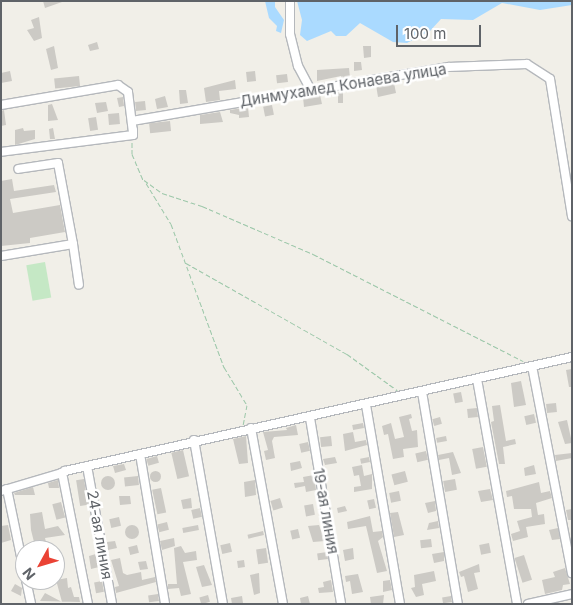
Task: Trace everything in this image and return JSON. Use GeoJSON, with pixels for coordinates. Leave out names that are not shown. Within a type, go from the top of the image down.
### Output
{"type":"FeatureCollection","features":[{"type":"Feature","properties":{"kind":"street"},"geometry":{"type":"LineString","coordinates":[[290,1],[290,34],[298,66],[310,90]]}},
{"type":"Feature","properties":{"kind":"street","name":"Динмухамед Конаева улица"},"geometry":{"type":"LineString","coordinates":[[132,121],[448,67],[513,62],[527,64],[550,79],[572,216]]}},
{"type":"Feature","properties":{"kind":"street"},"geometry":{"type":"LineString","coordinates":[[1,105],[118,85],[128,92],[133,134],[1,152]]}},
{"type":"Feature","properties":{"kind":"street"},"geometry":{"type":"LineString","coordinates":[[53,146],[58,163],[79,286]]}},
{"type":"Feature","properties":{"kind":"street"},"geometry":{"type":"LineString","coordinates":[[18,169],[58,163]]}},
{"type":"Feature","properties":{"kind":"street"},"geometry":{"type":"LineString","coordinates":[[1,256],[73,244]]}},
{"type":"Feature","properties":{"kind":"street"},"geometry":{"type":"LineString","coordinates":[[16,540],[4,490],[87,466],[194,440],[310,418],[572,357]]}},
{"type":"Feature","properties":{"kind":"street"},"geometry":{"type":"LineString","coordinates":[[532,366],[572,573]]}},
{"type":"Feature","properties":{"kind":"street"},"geometry":{"type":"LineString","coordinates":[[477,379],[517,604]]}},
{"type":"Feature","properties":{"kind":"street"},"geometry":{"type":"LineString","coordinates":[[422,392],[458,604]]}},
{"type":"Feature","properties":{"kind":"street"},"geometry":{"type":"LineString","coordinates":[[366,405],[400,604]]}},
{"type":"Feature","properties":{"kind":"street","name":"19-ая линия"},"geometry":{"type":"LineString","coordinates":[[310,418],[341,604]]}},
{"type":"Feature","properties":{"kind":"street"},"geometry":{"type":"LineString","coordinates":[[251,428],[283,604]]}},
{"type":"Feature","properties":{"kind":"street"},"geometry":{"type":"LineString","coordinates":[[194,440],[223,604]]}},
{"type":"Feature","properties":{"kind":"street"},"geometry":{"type":"LineString","coordinates":[[140,454],[165,604]]}},
{"type":"Feature","properties":{"kind":"street","name":"24-ая линия"},"geometry":{"type":"LineString","coordinates":[[87,466],[112,604]]}},
{"type":"Feature","properties":{"kind":"street"},"geometry":{"type":"LineString","coordinates":[[62,473],[88,604]]}},
{"type":"Feature","properties":{"kind":"street"},"geometry":{"type":"LineString","coordinates":[[27,590],[30,604]]}},
{"type":"Feature","properties":{"kind":"street"},"geometry":{"type":"LineString","coordinates":[[528,604],[572,594]]}},
{"type":"Feature","properties":{"kind":"path"},"geometry":{"type":"LineString","coordinates":[[133,134],[132,154],[144,180],[171,224],[224,367],[247,405],[247,415],[237,431]]}},
{"type":"Feature","properties":{"kind":"path"},"geometry":{"type":"LineString","coordinates":[[144,180],[162,193],[202,206],[313,254],[532,366]]}},
{"type":"Feature","properties":{"kind":"path"},"geometry":{"type":"LineString","coordinates":[[185,263],[347,354],[406,396]]}},
{"type":"Feature","properties":{"kind":"green space"},"geometry":{"type":"Polygon","coordinates":[[[45,262],[51,297],[33,301],[26,265],[45,262]]]}},
{"type":"Feature","properties":{"kind":"water"},"geometry":{"type":"Polygon","coordinates":[[[265,1],[275,1],[275,7],[284,20],[281,33],[276,31],[277,26],[269,18],[265,1]]]}},
{"type":"Feature","properties":{"kind":"water"},"geometry":{"type":"Polygon","coordinates":[[[297,1],[572,1],[572,5],[540,10],[502,3],[473,20],[441,19],[430,31],[407,43],[393,42],[360,23],[346,36],[336,36],[331,31],[307,41],[300,35],[302,20],[297,1]]]}},
{"type":"Feature","properties":{"kind":"building"},"geometry":{"type":"Polygon","coordinates":[[[43,1],[62,1],[62,2],[45,8],[43,1]]]}},
{"type":"Feature","properties":{"kind":"building"},"geometry":{"type":"Polygon","coordinates":[[[39,17],[42,38],[34,41],[27,30],[34,28],[31,20],[39,17]]]}},
{"type":"Feature","properties":{"kind":"building"},"geometry":{"type":"Polygon","coordinates":[[[97,42],[99,49],[90,51],[88,45],[97,42]]]}},
{"type":"Feature","properties":{"kind":"building"},"geometry":{"type":"Polygon","coordinates":[[[54,46],[58,68],[51,70],[46,49],[54,46]]]}},
{"type":"Feature","properties":{"kind":"building"},"geometry":{"type":"Polygon","coordinates":[[[363,46],[371,46],[371,57],[364,58],[363,46]]]}},
{"type":"Feature","properties":{"kind":"building"},"geometry":{"type":"Polygon","coordinates":[[[354,62],[361,62],[362,70],[354,71],[354,62]]]}},
{"type":"Feature","properties":{"kind":"building"},"geometry":{"type":"Polygon","coordinates":[[[349,68],[350,78],[341,80],[341,76],[317,81],[317,70],[349,68]]]}},
{"type":"Feature","properties":{"kind":"building"},"geometry":{"type":"Polygon","coordinates":[[[10,71],[12,81],[1,83],[1,73],[10,71]]]}},
{"type":"Feature","properties":{"kind":"building"},"geometry":{"type":"Polygon","coordinates":[[[255,71],[256,81],[247,82],[246,72],[255,71]]]}},
{"type":"Feature","properties":{"kind":"building"},"geometry":{"type":"Polygon","coordinates":[[[287,74],[288,82],[277,83],[276,75],[287,74]]]}},
{"type":"Feature","properties":{"kind":"building"},"geometry":{"type":"Polygon","coordinates":[[[79,76],[80,86],[55,89],[54,79],[79,76]]]}},
{"type":"Feature","properties":{"kind":"building"},"geometry":{"type":"Polygon","coordinates":[[[235,80],[236,89],[219,91],[220,100],[206,102],[204,88],[235,80]]]}},
{"type":"Feature","properties":{"kind":"building"},"geometry":{"type":"Polygon","coordinates":[[[394,83],[396,93],[378,97],[376,85],[394,83]]]}},
{"type":"Feature","properties":{"kind":"building"},"geometry":{"type":"Polygon","coordinates":[[[179,90],[186,90],[188,103],[180,104],[179,90]]]}},
{"type":"Feature","properties":{"kind":"building"},"geometry":{"type":"Polygon","coordinates":[[[338,92],[343,92],[343,103],[338,103],[338,92]]]}},
{"type":"Feature","properties":{"kind":"building"},"geometry":{"type":"Polygon","coordinates":[[[320,95],[322,104],[304,107],[303,97],[320,95]]]}},
{"type":"Feature","properties":{"kind":"building"},"geometry":{"type":"Polygon","coordinates":[[[165,96],[168,107],[157,109],[155,99],[165,96]]]}},
{"type":"Feature","properties":{"kind":"building"},"geometry":{"type":"Polygon","coordinates":[[[123,97],[124,106],[119,107],[117,98],[123,97]]]}},
{"type":"Feature","properties":{"kind":"building"},"geometry":{"type":"Polygon","coordinates":[[[145,101],[146,110],[136,111],[135,102],[145,101]]]}},
{"type":"Feature","properties":{"kind":"building"},"geometry":{"type":"Polygon","coordinates":[[[106,102],[108,111],[97,113],[95,103],[106,102]]]}},
{"type":"Feature","properties":{"kind":"building"},"geometry":{"type":"Polygon","coordinates":[[[52,104],[58,120],[48,121],[48,105],[52,104]]]}},
{"type":"Feature","properties":{"kind":"building"},"geometry":{"type":"Polygon","coordinates":[[[272,105],[274,115],[265,117],[263,107],[272,105]]]}},
{"type":"Feature","properties":{"kind":"building"},"geometry":{"type":"Polygon","coordinates":[[[248,107],[249,117],[239,118],[239,115],[230,113],[230,110],[248,107]]]}},
{"type":"Feature","properties":{"kind":"building"},"geometry":{"type":"Polygon","coordinates":[[[4,110],[6,125],[1,126],[1,111],[4,110]]]}},
{"type":"Feature","properties":{"kind":"building"},"geometry":{"type":"Polygon","coordinates":[[[220,112],[223,122],[200,124],[200,115],[220,112]]]}},
{"type":"Feature","properties":{"kind":"building"},"geometry":{"type":"Polygon","coordinates":[[[119,113],[120,124],[109,125],[108,114],[119,113]]]}},
{"type":"Feature","properties":{"kind":"building"},"geometry":{"type":"Polygon","coordinates":[[[96,117],[98,130],[90,131],[88,118],[96,117]]]}},
{"type":"Feature","properties":{"kind":"building"},"geometry":{"type":"Polygon","coordinates":[[[170,121],[171,131],[150,133],[149,123],[170,121]]]}},
{"type":"Feature","properties":{"kind":"building"},"geometry":{"type":"Polygon","coordinates":[[[23,128],[24,131],[35,130],[35,139],[15,145],[15,130],[23,128]]]}},
{"type":"Feature","properties":{"kind":"building"},"geometry":{"type":"Polygon","coordinates":[[[53,128],[55,139],[50,139],[49,129],[53,128]]]}},
{"type":"Feature","properties":{"kind":"building"},"geometry":{"type":"Polygon","coordinates":[[[12,179],[14,191],[54,185],[56,192],[10,199],[13,213],[60,205],[65,232],[30,238],[30,243],[1,246],[1,181],[12,179]]]}},
{"type":"Feature","properties":{"kind":"building"},"geometry":{"type":"Polygon","coordinates":[[[572,369],[572,387],[569,387],[566,370],[572,369]]]}},
{"type":"Feature","properties":{"kind":"building"},"geometry":{"type":"Polygon","coordinates":[[[521,381],[526,405],[514,407],[511,383],[521,381]]]}},
{"type":"Feature","properties":{"kind":"building"},"geometry":{"type":"Polygon","coordinates":[[[461,392],[463,402],[455,403],[453,394],[461,392]]]}},
{"type":"Feature","properties":{"kind":"building"},"geometry":{"type":"Polygon","coordinates":[[[556,403],[557,412],[547,413],[546,404],[556,403]]]}},
{"type":"Feature","properties":{"kind":"building"},"geometry":{"type":"Polygon","coordinates":[[[500,405],[506,441],[515,439],[516,444],[503,447],[505,464],[499,464],[491,422],[494,421],[492,406],[500,405]]]}},
{"type":"Feature","properties":{"kind":"building"},"geometry":{"type":"Polygon","coordinates":[[[477,408],[478,417],[468,418],[467,409],[477,408]]]}},
{"type":"Feature","properties":{"kind":"building"},"geometry":{"type":"Polygon","coordinates":[[[411,414],[412,418],[409,419],[412,431],[417,430],[418,447],[403,449],[404,457],[393,459],[388,434],[384,435],[382,426],[391,423],[395,439],[404,437],[399,417],[411,414]]]}},
{"type":"Feature","properties":{"kind":"building"},"geometry":{"type":"Polygon","coordinates":[[[534,414],[536,423],[526,425],[524,416],[534,414]]]}},
{"type":"Feature","properties":{"kind":"building"},"geometry":{"type":"Polygon","coordinates":[[[440,417],[442,424],[434,426],[432,419],[440,417]]]}},
{"type":"Feature","properties":{"kind":"building"},"geometry":{"type":"Polygon","coordinates":[[[567,420],[572,443],[565,444],[558,422],[567,420]]]}},
{"type":"Feature","properties":{"kind":"building"},"geometry":{"type":"Polygon","coordinates":[[[363,423],[364,428],[353,430],[352,425],[363,423]]]}},
{"type":"Feature","properties":{"kind":"building"},"geometry":{"type":"Polygon","coordinates":[[[296,425],[298,435],[274,437],[272,441],[275,458],[266,460],[264,451],[268,450],[263,432],[287,430],[286,428],[296,425]]]}},
{"type":"Feature","properties":{"kind":"building"},"geometry":{"type":"Polygon","coordinates":[[[353,432],[355,442],[366,440],[367,445],[345,451],[343,434],[353,432]]]}},
{"type":"Feature","properties":{"kind":"building"},"geometry":{"type":"Polygon","coordinates":[[[246,436],[248,463],[239,464],[233,439],[246,436]]]}},
{"type":"Feature","properties":{"kind":"building"},"geometry":{"type":"Polygon","coordinates":[[[331,436],[332,446],[321,447],[320,437],[331,436]]]}},
{"type":"Feature","properties":{"kind":"building"},"geometry":{"type":"Polygon","coordinates":[[[446,436],[447,441],[437,443],[436,438],[446,436]]]}},
{"type":"Feature","properties":{"kind":"building"},"geometry":{"type":"Polygon","coordinates":[[[308,442],[310,451],[301,453],[299,444],[308,442]]]}},
{"type":"Feature","properties":{"kind":"building"},"geometry":{"type":"Polygon","coordinates":[[[483,447],[487,467],[476,469],[472,449],[483,447]]]}},
{"type":"Feature","properties":{"kind":"building"},"geometry":{"type":"Polygon","coordinates":[[[183,450],[189,476],[177,479],[171,453],[183,450]]]}},
{"type":"Feature","properties":{"kind":"building"},"geometry":{"type":"Polygon","coordinates":[[[426,451],[428,460],[417,462],[415,453],[426,451]]]}},
{"type":"Feature","properties":{"kind":"building"},"geometry":{"type":"Polygon","coordinates":[[[453,452],[461,473],[452,475],[449,458],[439,460],[438,455],[453,452]]]}},
{"type":"Feature","properties":{"kind":"building"},"geometry":{"type":"Polygon","coordinates":[[[572,453],[572,458],[556,461],[555,455],[572,453]]]}},
{"type":"Feature","properties":{"kind":"building"},"geometry":{"type":"Polygon","coordinates":[[[157,456],[159,463],[148,466],[146,459],[157,456]]]}},
{"type":"Feature","properties":{"kind":"building"},"geometry":{"type":"Polygon","coordinates":[[[335,457],[337,463],[325,465],[323,459],[335,457]]]}},
{"type":"Feature","properties":{"kind":"building"},"geometry":{"type":"Polygon","coordinates":[[[369,457],[370,462],[361,464],[360,459],[369,457]]]}},
{"type":"Feature","properties":{"kind":"building"},"geometry":{"type":"Polygon","coordinates":[[[300,461],[302,468],[291,471],[290,463],[300,461]]]}},
{"type":"Feature","properties":{"kind":"building"},"geometry":{"type":"Polygon","coordinates":[[[124,464],[126,470],[115,473],[113,466],[124,464]]]}},
{"type":"Feature","properties":{"kind":"building"},"geometry":{"type":"Polygon","coordinates":[[[362,465],[364,476],[372,474],[372,489],[354,492],[354,487],[361,486],[359,475],[354,476],[352,467],[362,465]]]}},
{"type":"Feature","properties":{"kind":"building"},"geometry":{"type":"Polygon","coordinates":[[[534,465],[536,474],[525,476],[524,468],[534,465]]]}},
{"type":"Feature","properties":{"kind":"building"},"geometry":{"type":"Polygon","coordinates":[[[153,471],[157,471],[160,476],[159,480],[153,481],[150,478],[150,474],[153,471]]]}},
{"type":"Feature","properties":{"kind":"building"},"geometry":{"type":"Polygon","coordinates":[[[405,471],[408,482],[394,485],[391,475],[405,471]]]}},
{"type":"Feature","properties":{"kind":"building"},"geometry":{"type":"Polygon","coordinates":[[[314,475],[316,490],[306,492],[305,486],[295,488],[294,483],[304,482],[303,477],[314,475]]]}},
{"type":"Feature","properties":{"kind":"building"},"geometry":{"type":"Polygon","coordinates":[[[108,476],[113,478],[115,483],[113,488],[108,490],[103,488],[101,483],[103,478],[108,476]]]}},
{"type":"Feature","properties":{"kind":"building"},"geometry":{"type":"Polygon","coordinates":[[[138,476],[139,485],[125,486],[124,477],[138,476]]]}},
{"type":"Feature","properties":{"kind":"building"},"geometry":{"type":"Polygon","coordinates":[[[84,479],[88,505],[80,506],[76,480],[84,479]]]}},
{"type":"Feature","properties":{"kind":"building"},"geometry":{"type":"Polygon","coordinates":[[[455,479],[457,490],[445,492],[443,481],[455,479]]]}},
{"type":"Feature","properties":{"kind":"building"},"geometry":{"type":"Polygon","coordinates":[[[58,480],[59,488],[49,488],[48,483],[58,480]]]}},
{"type":"Feature","properties":{"kind":"building"},"geometry":{"type":"Polygon","coordinates":[[[255,480],[256,495],[245,497],[244,482],[255,480]]]}},
{"type":"Feature","properties":{"kind":"building"},"geometry":{"type":"Polygon","coordinates":[[[539,482],[541,493],[550,491],[552,498],[536,503],[538,515],[544,514],[545,524],[526,527],[528,537],[513,541],[511,534],[520,531],[517,521],[532,517],[531,509],[514,509],[512,496],[507,497],[506,491],[539,482]]]}},
{"type":"Feature","properties":{"kind":"building"},"geometry":{"type":"Polygon","coordinates":[[[33,487],[35,495],[15,495],[14,493],[33,487]]]}},
{"type":"Feature","properties":{"kind":"building"},"geometry":{"type":"Polygon","coordinates":[[[161,488],[166,512],[157,514],[152,490],[161,488]]]}},
{"type":"Feature","properties":{"kind":"building"},"geometry":{"type":"Polygon","coordinates":[[[490,489],[493,500],[481,502],[478,491],[490,489]]]}},
{"type":"Feature","properties":{"kind":"building"},"geometry":{"type":"Polygon","coordinates":[[[399,491],[401,501],[391,503],[389,493],[399,491]]]}},
{"type":"Feature","properties":{"kind":"building"},"geometry":{"type":"Polygon","coordinates":[[[119,496],[130,496],[131,504],[120,505],[119,496]]]}},
{"type":"Feature","properties":{"kind":"building"},"geometry":{"type":"Polygon","coordinates":[[[191,498],[192,508],[183,509],[181,500],[191,498]]]}},
{"type":"Feature","properties":{"kind":"building"},"geometry":{"type":"Polygon","coordinates":[[[280,498],[283,508],[273,510],[270,501],[280,498]]]}},
{"type":"Feature","properties":{"kind":"building"},"geometry":{"type":"Polygon","coordinates":[[[374,499],[376,508],[369,509],[367,501],[374,499]]]}},
{"type":"Feature","properties":{"kind":"building"},"geometry":{"type":"Polygon","coordinates":[[[435,501],[436,511],[428,513],[425,503],[435,501]]]}},
{"type":"Feature","properties":{"kind":"building"},"geometry":{"type":"Polygon","coordinates":[[[61,502],[65,517],[56,520],[52,504],[61,502]]]}},
{"type":"Feature","properties":{"kind":"building"},"geometry":{"type":"Polygon","coordinates":[[[313,504],[315,515],[306,516],[304,506],[313,504]]]}},
{"type":"Feature","properties":{"kind":"building"},"geometry":{"type":"Polygon","coordinates":[[[345,506],[347,511],[338,513],[337,508],[345,506]]]}},
{"type":"Feature","properties":{"kind":"building"},"geometry":{"type":"Polygon","coordinates":[[[200,508],[202,517],[193,519],[191,510],[200,508]]]}},
{"type":"Feature","properties":{"kind":"building"},"geometry":{"type":"Polygon","coordinates":[[[572,509],[572,520],[568,520],[566,510],[572,509]]]}},
{"type":"Feature","properties":{"kind":"building"},"geometry":{"type":"Polygon","coordinates":[[[42,512],[45,529],[58,526],[65,535],[45,538],[46,540],[34,540],[30,514],[42,512]]]}},
{"type":"Feature","properties":{"kind":"building"},"geometry":{"type":"Polygon","coordinates":[[[398,512],[404,535],[394,537],[390,513],[398,512]]]}},
{"type":"Feature","properties":{"kind":"building"},"geometry":{"type":"Polygon","coordinates":[[[370,516],[373,532],[382,531],[383,537],[378,541],[387,571],[377,573],[366,526],[348,529],[347,522],[370,516]]]}},
{"type":"Feature","properties":{"kind":"building"},"geometry":{"type":"Polygon","coordinates":[[[119,517],[121,526],[111,528],[109,519],[119,517]]]}},
{"type":"Feature","properties":{"kind":"building"},"geometry":{"type":"Polygon","coordinates":[[[438,521],[439,528],[427,530],[429,523],[438,521]]]}},
{"type":"Feature","properties":{"kind":"building"},"geometry":{"type":"Polygon","coordinates":[[[167,522],[169,530],[159,532],[157,524],[167,522]]]}},
{"type":"Feature","properties":{"kind":"building"},"geometry":{"type":"Polygon","coordinates":[[[8,525],[11,540],[1,543],[1,526],[8,525]]]}},
{"type":"Feature","properties":{"kind":"building"},"geometry":{"type":"Polygon","coordinates":[[[132,525],[137,527],[139,532],[137,537],[132,539],[127,537],[125,532],[127,527],[132,525]]]}},
{"type":"Feature","properties":{"kind":"building"},"geometry":{"type":"Polygon","coordinates":[[[198,525],[199,530],[183,533],[182,528],[198,525]]]}},
{"type":"Feature","properties":{"kind":"building"},"geometry":{"type":"Polygon","coordinates":[[[319,525],[325,541],[313,542],[308,526],[319,525]]]}},
{"type":"Feature","properties":{"kind":"building"},"geometry":{"type":"Polygon","coordinates":[[[558,528],[560,539],[552,540],[549,530],[558,528]]]}},
{"type":"Feature","properties":{"kind":"building"},"geometry":{"type":"Polygon","coordinates":[[[298,529],[300,538],[292,540],[290,531],[298,529]]]}},
{"type":"Feature","properties":{"kind":"building"},"geometry":{"type":"Polygon","coordinates":[[[263,531],[264,535],[248,539],[247,535],[263,531]]]}},
{"type":"Feature","properties":{"kind":"building"},"geometry":{"type":"Polygon","coordinates":[[[174,538],[175,546],[162,550],[160,541],[174,538]]]}},
{"type":"Feature","properties":{"kind":"building"},"geometry":{"type":"Polygon","coordinates":[[[431,539],[432,547],[421,548],[420,540],[431,539]]]}},
{"type":"Feature","properties":{"kind":"building"},"geometry":{"type":"Polygon","coordinates":[[[115,541],[117,548],[108,550],[107,542],[115,541]]]}},
{"type":"Feature","properties":{"kind":"building"},"geometry":{"type":"Polygon","coordinates":[[[230,543],[232,552],[222,554],[220,545],[230,543]]]}},
{"type":"Feature","properties":{"kind":"building"},"geometry":{"type":"Polygon","coordinates":[[[489,543],[491,553],[481,555],[479,545],[489,543]]]}},
{"type":"Feature","properties":{"kind":"building"},"geometry":{"type":"Polygon","coordinates":[[[137,545],[139,553],[130,555],[128,547],[137,545]]]}},
{"type":"Feature","properties":{"kind":"building"},"geometry":{"type":"Polygon","coordinates":[[[181,546],[185,553],[196,551],[197,560],[183,562],[191,594],[181,596],[179,588],[168,589],[168,584],[177,584],[174,548],[181,546]]]}},
{"type":"Feature","properties":{"kind":"building"},"geometry":{"type":"Polygon","coordinates":[[[266,548],[268,563],[258,564],[256,549],[266,548]]]}},
{"type":"Feature","properties":{"kind":"building"},"geometry":{"type":"Polygon","coordinates":[[[353,548],[354,559],[345,561],[343,550],[353,548]]]}},
{"type":"Feature","properties":{"kind":"building"},"geometry":{"type":"Polygon","coordinates":[[[327,552],[328,559],[318,560],[317,553],[327,552]]]}},
{"type":"Feature","properties":{"kind":"building"},"geometry":{"type":"Polygon","coordinates":[[[444,552],[444,561],[434,563],[432,554],[444,552]]]}},
{"type":"Feature","properties":{"kind":"building"},"geometry":{"type":"Polygon","coordinates":[[[96,554],[99,567],[91,569],[89,556],[96,554]]]}},
{"type":"Feature","properties":{"kind":"building"},"geometry":{"type":"Polygon","coordinates":[[[524,555],[532,580],[523,583],[514,558],[524,555]]]}},
{"type":"Feature","properties":{"kind":"building"},"geometry":{"type":"Polygon","coordinates":[[[120,558],[123,573],[127,575],[141,572],[142,580],[155,577],[156,582],[116,593],[115,587],[119,586],[111,560],[120,558]]]}},
{"type":"Feature","properties":{"kind":"building"},"geometry":{"type":"Polygon","coordinates":[[[244,560],[245,567],[238,568],[237,561],[244,560]]]}},
{"type":"Feature","properties":{"kind":"building"},"geometry":{"type":"Polygon","coordinates":[[[146,561],[148,569],[140,570],[138,562],[146,561]]]}},
{"type":"Feature","properties":{"kind":"building"},"geometry":{"type":"Polygon","coordinates":[[[479,564],[480,572],[474,573],[478,589],[468,592],[464,576],[461,577],[459,572],[479,564]]]}},
{"type":"Feature","properties":{"kind":"building"},"geometry":{"type":"Polygon","coordinates":[[[204,565],[212,585],[202,587],[196,567],[204,565]]]}},
{"type":"Feature","properties":{"kind":"building"},"geometry":{"type":"Polygon","coordinates":[[[565,568],[570,584],[563,585],[562,590],[545,594],[542,580],[555,577],[553,572],[565,568]]]}},
{"type":"Feature","properties":{"kind":"building"},"geometry":{"type":"Polygon","coordinates":[[[434,571],[436,581],[422,584],[424,595],[416,597],[411,588],[415,587],[414,575],[434,571]]]}},
{"type":"Feature","properties":{"kind":"building"},"geometry":{"type":"Polygon","coordinates":[[[259,573],[260,593],[254,595],[250,575],[259,573]]]}},
{"type":"Feature","properties":{"kind":"building"},"geometry":{"type":"Polygon","coordinates":[[[358,574],[363,592],[352,594],[350,581],[346,582],[345,576],[358,574]]]}},
{"type":"Feature","properties":{"kind":"building"},"geometry":{"type":"Polygon","coordinates":[[[65,578],[67,578],[68,588],[71,587],[74,597],[79,597],[80,602],[62,602],[59,590],[65,590],[65,578]]]}},
{"type":"Feature","properties":{"kind":"building"},"geometry":{"type":"Polygon","coordinates":[[[331,580],[333,592],[319,593],[318,588],[324,587],[323,582],[331,580]]]}},
{"type":"Feature","properties":{"kind":"building"},"geometry":{"type":"Polygon","coordinates":[[[390,580],[392,590],[383,592],[383,581],[390,580]]]}},
{"type":"Feature","properties":{"kind":"building"},"geometry":{"type":"Polygon","coordinates":[[[102,581],[104,592],[96,593],[94,582],[102,581]]]}},
{"type":"Feature","properties":{"kind":"building"},"geometry":{"type":"Polygon","coordinates":[[[15,584],[15,590],[22,590],[21,596],[11,591],[15,584]]]}},
{"type":"Feature","properties":{"kind":"building"},"geometry":{"type":"Polygon","coordinates":[[[45,593],[61,602],[40,601],[45,593]]]}},
{"type":"Feature","properties":{"kind":"building"},"geometry":{"type":"Polygon","coordinates":[[[158,594],[159,601],[149,602],[148,595],[158,594]]]}},
{"type":"Feature","properties":{"kind":"building"},"geometry":{"type":"Polygon","coordinates":[[[208,595],[210,602],[201,604],[199,597],[208,595]]]}},
{"type":"Feature","properties":{"kind":"building"},"geometry":{"type":"Polygon","coordinates":[[[384,595],[383,604],[371,604],[370,597],[384,595]]]}},
{"type":"Feature","properties":{"kind":"building"},"geometry":{"type":"Polygon","coordinates":[[[242,596],[243,603],[232,604],[231,598],[242,596]]]}},
{"type":"Feature","properties":{"kind":"building"},"geometry":{"type":"Polygon","coordinates":[[[308,596],[310,604],[301,604],[300,598],[308,596]]]}},
{"type":"Feature","properties":{"kind":"building"},"geometry":{"type":"Polygon","coordinates":[[[451,596],[452,602],[443,603],[442,597],[451,596]]]}}]}
